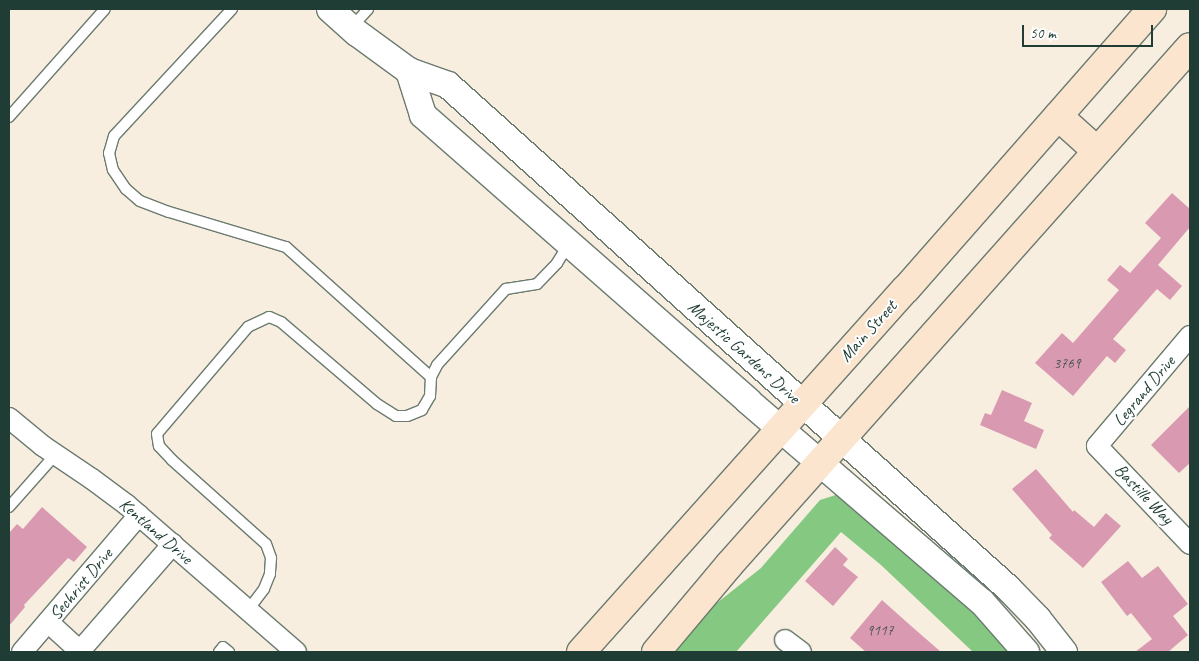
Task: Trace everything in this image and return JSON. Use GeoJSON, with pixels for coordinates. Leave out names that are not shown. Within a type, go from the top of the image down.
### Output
{"type":"FeatureCollection","features":[{"type":"Feature","properties":{"kind":"main road","name":"Main Street"},"geometry":{"type":"LineString","coordinates":[[580,652],[1152,9]]}},
{"type":"Feature","properties":{"kind":"main road"},"geometry":{"type":"LineString","coordinates":[[656,652],[729,565],[1190,47]]}},
{"type":"Feature","properties":{"kind":"main road"},"geometry":{"type":"LineString","coordinates":[[1058,116],[1097,151]]}},
{"type":"Feature","properties":{"kind":"street","name":"Majestic Gardens Drive"},"geometry":{"type":"LineString","coordinates":[[330,9],[360,18],[409,71],[423,115],[982,602],[1026,652]]}},
{"type":"Feature","properties":{"kind":"street","name":"Majestic Gardens Drive"},"geometry":{"type":"LineString","coordinates":[[409,71],[448,86],[1008,588],[1038,619],[1064,652]]}},
{"type":"Feature","properties":{"kind":"street"},"geometry":{"type":"LineString","coordinates":[[569,244],[593,216]]}},
{"type":"Feature","properties":{"kind":"street","name":"Legrand Drive"},"geometry":{"type":"LineString","coordinates":[[1098,446],[1190,336]]}},
{"type":"Feature","properties":{"kind":"street","name":"Kentland Drive"},"geometry":{"type":"LineString","coordinates":[[9,418],[55,455],[104,487],[139,515],[296,652]]}},
{"type":"Feature","properties":{"kind":"street","name":"Bastille Way"},"geometry":{"type":"LineString","coordinates":[[1098,446],[1190,544]]}},
{"type":"Feature","properties":{"kind":"street","name":"Sechrist Drive"},"geometry":{"type":"LineString","coordinates":[[22,652],[139,515]]}},
{"type":"Feature","properties":{"kind":"street"},"geometry":{"type":"LineString","coordinates":[[48,622],[80,652],[173,544]]}},
{"type":"Feature","properties":{"kind":"street"},"geometry":{"type":"LineString","coordinates":[[785,640],[801,652]]}},
{"type":"Feature","properties":{"kind":"lane"},"geometry":{"type":"LineString","coordinates":[[9,117],[105,9]]}},
{"type":"Feature","properties":{"kind":"lane"},"geometry":{"type":"LineString","coordinates":[[232,9],[114,136],[108,154],[113,170],[126,189],[140,201],[286,247],[431,377]]}},
{"type":"Feature","properties":{"kind":"lane"},"geometry":{"type":"LineString","coordinates":[[248,610],[264,589],[270,574],[271,558],[266,544],[172,460],[159,446],[157,434],[248,327],[269,317],[281,322],[376,404],[396,416],[407,416],[422,410],[430,396],[431,377],[437,365],[506,289],[537,284],[557,263],[569,244]]}},
{"type":"Feature","properties":{"kind":"lane"},"geometry":{"type":"LineString","coordinates":[[9,508],[55,455]]}},
{"type":"Feature","properties":{"kind":"lane"},"geometry":{"type":"LineString","coordinates":[[219,652],[223,648],[229,652]]}},
{"type":"Feature","properties":{"kind":"green space"},"geometry":{"type":"Polygon","coordinates":[[[845,492],[973,608],[1014,652],[973,652],[881,565],[841,532],[736,652],[673,652],[703,614],[761,568],[820,500],[845,492]]]}},
{"type":"Feature","properties":{"kind":"building"},"geometry":{"type":"Polygon","coordinates":[[[1172,193],[1190,209],[1190,227],[1158,265],[1182,286],[1170,300],[1157,289],[1113,339],[1126,350],[1115,363],[1107,356],[1073,396],[1035,363],[1062,333],[1073,343],[1119,290],[1107,280],[1120,265],[1130,273],[1161,238],[1145,223],[1172,193]]]}},
{"type":"Feature","properties":{"kind":"building"},"geometry":{"type":"Polygon","coordinates":[[[1002,390],[1032,403],[1024,421],[1044,430],[1036,449],[980,425],[985,413],[991,415],[1002,390]]]}},
{"type":"Feature","properties":{"kind":"building"},"geometry":{"type":"Polygon","coordinates":[[[1190,406],[1190,463],[1179,473],[1151,445],[1190,406]]]}},
{"type":"Feature","properties":{"kind":"building"},"geometry":{"type":"Polygon","coordinates":[[[1036,469],[1073,512],[1074,510],[1094,527],[1106,513],[1121,526],[1083,568],[1049,538],[1052,535],[1012,489],[1036,469]]]}},
{"type":"Feature","properties":{"kind":"building"},"geometry":{"type":"Polygon","coordinates":[[[42,507],[87,547],[74,562],[68,558],[24,605],[25,607],[9,626],[9,533],[17,524],[23,529],[42,507]]]}},
{"type":"Feature","properties":{"kind":"building"},"geometry":{"type":"Polygon","coordinates":[[[835,547],[848,559],[843,565],[858,577],[833,606],[805,581],[835,547]]]}},
{"type":"Feature","properties":{"kind":"building"},"geometry":{"type":"Polygon","coordinates":[[[1128,561],[1142,578],[1158,566],[1188,604],[1173,616],[1188,635],[1168,652],[1135,652],[1152,639],[1131,613],[1127,616],[1101,582],[1128,561]]]}},
{"type":"Feature","properties":{"kind":"building"},"geometry":{"type":"Polygon","coordinates":[[[882,600],[941,652],[866,652],[850,638],[882,600]]]}}]}
